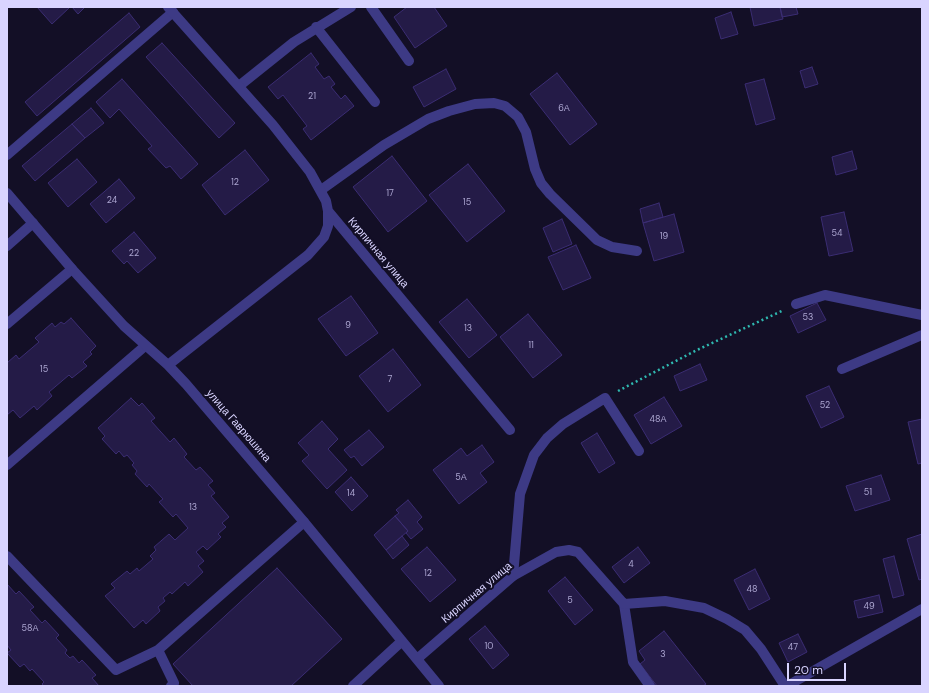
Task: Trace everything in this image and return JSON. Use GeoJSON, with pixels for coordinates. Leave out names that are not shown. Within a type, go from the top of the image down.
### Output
{"type":"FeatureCollection","features":[{"type":"Feature","properties":{"kind":"street"},"geometry":{"type":"LineString","coordinates":[[239,86],[294,42],[316,27],[351,7]]}},
{"type":"Feature","properties":{"kind":"street"},"geometry":{"type":"LineString","coordinates":[[371,7],[409,62]]}},
{"type":"Feature","properties":{"kind":"street"},"geometry":{"type":"LineString","coordinates":[[7,155],[171,10]]}},
{"type":"Feature","properties":{"kind":"street","name":"Кирпичная улица"},"geometry":{"type":"LineString","coordinates":[[171,10],[239,86],[306,166],[321,190],[326,201],[328,211],[510,430]]}},
{"type":"Feature","properties":{"kind":"street"},"geometry":{"type":"LineString","coordinates":[[316,27],[375,102]]}},
{"type":"Feature","properties":{"kind":"street"},"geometry":{"type":"LineString","coordinates":[[321,190],[384,145],[428,119],[449,111],[475,104],[494,103],[505,106],[518,117],[526,132],[535,169],[541,183],[550,194],[597,240],[612,247],[636,250]]}},
{"type":"Feature","properties":{"kind":"street","name":"улица Гаврюшина"},"geometry":{"type":"LineString","coordinates":[[7,193],[72,269],[124,326],[168,365],[304,522],[439,686]]}},
{"type":"Feature","properties":{"kind":"street"},"geometry":{"type":"LineString","coordinates":[[168,365],[312,250],[324,237],[328,226],[328,211]]}},
{"type":"Feature","properties":{"kind":"street"},"geometry":{"type":"LineString","coordinates":[[7,246],[33,223]]}},
{"type":"Feature","properties":{"kind":"street"},"geometry":{"type":"LineString","coordinates":[[7,324],[72,269]]}},
{"type":"Feature","properties":{"kind":"street"},"geometry":{"type":"LineString","coordinates":[[796,304],[825,295],[922,315]]}},
{"type":"Feature","properties":{"kind":"street"},"geometry":{"type":"LineString","coordinates":[[842,369],[922,335]]}},
{"type":"Feature","properties":{"kind":"street"},"geometry":{"type":"LineString","coordinates":[[7,465],[146,346]]}},
{"type":"Feature","properties":{"kind":"street"},"geometry":{"type":"LineString","coordinates":[[513,576],[520,494],[534,455],[547,438],[563,424],[605,398],[639,451]]}},
{"type":"Feature","properties":{"kind":"street"},"geometry":{"type":"LineString","coordinates":[[7,556],[116,670],[158,650],[304,522]]}},
{"type":"Feature","properties":{"kind":"street","name":"Кирпичная улица"},"geometry":{"type":"LineString","coordinates":[[417,660],[513,576],[556,552],[569,550],[578,552],[624,604]]}},
{"type":"Feature","properties":{"kind":"street"},"geometry":{"type":"LineString","coordinates":[[650,686],[632,662],[624,604],[665,601],[704,608],[727,618],[745,630],[761,649],[786,686],[922,609]]}},
{"type":"Feature","properties":{"kind":"street"},"geometry":{"type":"LineString","coordinates":[[353,686],[402,641]]}},
{"type":"Feature","properties":{"kind":"street"},"geometry":{"type":"LineString","coordinates":[[158,650],[174,683],[171,686]]}},
{"type":"Feature","properties":{"kind":"path"},"geometry":{"type":"LineString","coordinates":[[605,398],[697,350],[796,304]]}},
{"type":"Feature","properties":{"kind":"building"},"geometry":{"type":"Polygon","coordinates":[[[37,7],[70,7],[52,24],[37,7]]]}},
{"type":"Feature","properties":{"kind":"building"},"geometry":{"type":"Polygon","coordinates":[[[72,7],[85,7],[78,14],[72,7]]]}},
{"type":"Feature","properties":{"kind":"building"},"geometry":{"type":"Polygon","coordinates":[[[407,7],[434,7],[447,26],[415,48],[394,17],[407,7]]]}},
{"type":"Feature","properties":{"kind":"building"},"geometry":{"type":"Polygon","coordinates":[[[750,7],[780,7],[783,19],[754,26],[750,7]]]}},
{"type":"Feature","properties":{"kind":"building"},"geometry":{"type":"Polygon","coordinates":[[[780,7],[796,7],[798,14],[782,17],[780,7]]]}},
{"type":"Feature","properties":{"kind":"building"},"geometry":{"type":"Polygon","coordinates":[[[731,12],[738,34],[721,39],[715,18],[731,12]]]}},
{"type":"Feature","properties":{"kind":"building"},"geometry":{"type":"Polygon","coordinates":[[[129,13],[140,27],[37,116],[25,102],[129,13]]]}},
{"type":"Feature","properties":{"kind":"building"},"geometry":{"type":"Polygon","coordinates":[[[162,43],[235,123],[219,138],[146,57],[162,43]]]}},
{"type":"Feature","properties":{"kind":"building"},"geometry":{"type":"Polygon","coordinates":[[[311,53],[319,64],[315,67],[324,79],[329,76],[335,84],[331,87],[341,99],[345,95],[354,106],[311,140],[303,129],[307,126],[283,95],[278,99],[268,87],[311,53]]]}},
{"type":"Feature","properties":{"kind":"building"},"geometry":{"type":"Polygon","coordinates":[[[812,67],[818,84],[805,88],[800,71],[812,67]]]}},
{"type":"Feature","properties":{"kind":"building"},"geometry":{"type":"Polygon","coordinates":[[[446,69],[456,89],[424,107],[413,87],[446,69]]]}},
{"type":"Feature","properties":{"kind":"building"},"geometry":{"type":"Polygon","coordinates":[[[557,73],[597,124],[570,145],[530,94],[557,73]]]}},
{"type":"Feature","properties":{"kind":"building"},"geometry":{"type":"Polygon","coordinates":[[[122,79],[198,164],[181,179],[170,166],[166,168],[148,149],[152,146],[119,109],[110,118],[96,102],[122,79]]]}},
{"type":"Feature","properties":{"kind":"building"},"geometry":{"type":"Polygon","coordinates":[[[764,79],[775,119],[756,125],[745,84],[764,79]]]}},
{"type":"Feature","properties":{"kind":"building"},"geometry":{"type":"Polygon","coordinates":[[[91,108],[104,123],[85,138],[72,124],[91,108]]]}},
{"type":"Feature","properties":{"kind":"building"},"geometry":{"type":"Polygon","coordinates":[[[72,124],[85,138],[35,181],[22,166],[72,124]]]}},
{"type":"Feature","properties":{"kind":"building"},"geometry":{"type":"Polygon","coordinates":[[[245,150],[269,180],[225,215],[202,185],[245,150]]]}},
{"type":"Feature","properties":{"kind":"building"},"geometry":{"type":"Polygon","coordinates":[[[852,151],[857,169],[836,175],[832,157],[852,151]]]}},
{"type":"Feature","properties":{"kind":"building"},"geometry":{"type":"Polygon","coordinates":[[[392,156],[427,201],[388,232],[353,187],[392,156]]]}},
{"type":"Feature","properties":{"kind":"building"},"geometry":{"type":"Polygon","coordinates":[[[77,159],[97,182],[68,207],[48,183],[77,159]]]}},
{"type":"Feature","properties":{"kind":"building"},"geometry":{"type":"Polygon","coordinates":[[[468,164],[505,211],[467,242],[429,195],[468,164]]]}},
{"type":"Feature","properties":{"kind":"building"},"geometry":{"type":"Polygon","coordinates":[[[119,179],[135,198],[106,223],[90,204],[119,179]]]}},
{"type":"Feature","properties":{"kind":"building"},"geometry":{"type":"Polygon","coordinates":[[[659,203],[663,217],[643,223],[640,209],[659,203]]]}},
{"type":"Feature","properties":{"kind":"building"},"geometry":{"type":"Polygon","coordinates":[[[844,212],[853,251],[829,256],[821,217],[844,212]]]}},
{"type":"Feature","properties":{"kind":"building"},"geometry":{"type":"Polygon","coordinates":[[[674,214],[684,252],[654,261],[643,223],[674,214]]]}},
{"type":"Feature","properties":{"kind":"building"},"geometry":{"type":"Polygon","coordinates":[[[562,219],[572,244],[553,252],[543,228],[562,219]]]}},
{"type":"Feature","properties":{"kind":"building"},"geometry":{"type":"Polygon","coordinates":[[[134,232],[156,258],[138,273],[127,261],[124,264],[112,251],[134,232]]]}},
{"type":"Feature","properties":{"kind":"building"},"geometry":{"type":"Polygon","coordinates":[[[576,245],[591,278],[563,290],[548,257],[576,245]]]}},
{"type":"Feature","properties":{"kind":"building"},"geometry":{"type":"Polygon","coordinates":[[[351,296],[378,333],[346,356],[318,319],[351,296]]]}},
{"type":"Feature","properties":{"kind":"building"},"geometry":{"type":"Polygon","coordinates":[[[467,299],[497,335],[469,358],[439,322],[467,299]]]}},
{"type":"Feature","properties":{"kind":"building"},"geometry":{"type":"Polygon","coordinates":[[[817,303],[826,320],[798,333],[790,316],[817,303]]]}},
{"type":"Feature","properties":{"kind":"building"},"geometry":{"type":"Polygon","coordinates":[[[528,314],[562,355],[533,378],[500,337],[528,314]]]}},
{"type":"Feature","properties":{"kind":"building"},"geometry":{"type":"Polygon","coordinates":[[[71,318],[96,346],[90,352],[92,354],[83,362],[87,366],[72,378],[69,375],[49,392],[52,396],[37,410],[34,406],[20,418],[13,410],[7,415],[7,363],[16,355],[19,359],[39,342],[35,338],[52,323],[55,327],[61,322],[64,324],[71,318]]]}},
{"type":"Feature","properties":{"kind":"building"},"geometry":{"type":"Polygon","coordinates":[[[393,349],[421,385],[388,412],[359,376],[393,349]]]}},
{"type":"Feature","properties":{"kind":"building"},"geometry":{"type":"Polygon","coordinates":[[[700,364],[707,380],[680,391],[674,376],[700,364]]]}},
{"type":"Feature","properties":{"kind":"building"},"geometry":{"type":"Polygon","coordinates":[[[829,386],[844,417],[821,428],[806,396],[829,386]]]}},
{"type":"Feature","properties":{"kind":"building"},"geometry":{"type":"Polygon","coordinates":[[[664,397],[682,426],[651,444],[634,415],[664,397]]]}},
{"type":"Feature","properties":{"kind":"building"},"geometry":{"type":"Polygon","coordinates":[[[131,398],[139,406],[142,403],[155,418],[151,421],[170,442],[174,438],[187,454],[184,457],[196,470],[200,467],[213,481],[208,485],[215,493],[211,496],[229,517],[222,523],[226,527],[218,534],[221,537],[207,550],[203,546],[196,552],[204,561],[198,566],[203,572],[188,586],[185,582],[172,594],[170,592],[163,598],[165,601],[158,607],[160,611],[146,624],[143,620],[134,628],[105,596],[115,588],[111,584],[127,571],[130,574],[137,568],[139,571],[153,559],[150,556],[156,550],[154,547],[169,534],[175,540],[188,528],[176,514],[173,517],[159,502],[163,499],[149,484],[147,487],[135,474],[137,471],[132,465],[134,463],[127,455],[124,457],[119,451],[116,454],[102,439],[105,436],[98,428],[131,398]]]}},
{"type":"Feature","properties":{"kind":"building"},"geometry":{"type":"Polygon","coordinates":[[[922,419],[922,463],[918,464],[908,422],[922,419]]]}},
{"type":"Feature","properties":{"kind":"building"},"geometry":{"type":"Polygon","coordinates":[[[322,421],[338,439],[328,449],[347,470],[327,489],[302,461],[309,455],[298,443],[322,421]]]}},
{"type":"Feature","properties":{"kind":"building"},"geometry":{"type":"Polygon","coordinates":[[[369,430],[384,447],[362,466],[354,456],[351,458],[344,450],[369,430]]]}},
{"type":"Feature","properties":{"kind":"building"},"geometry":{"type":"Polygon","coordinates":[[[597,433],[615,463],[599,473],[581,443],[597,433]]]}},
{"type":"Feature","properties":{"kind":"building"},"geometry":{"type":"Polygon","coordinates":[[[482,445],[494,462],[480,473],[487,482],[459,504],[433,470],[461,448],[467,456],[482,445]]]}},
{"type":"Feature","properties":{"kind":"building"},"geometry":{"type":"Polygon","coordinates":[[[881,475],[890,500],[855,511],[846,486],[881,475]]]}},
{"type":"Feature","properties":{"kind":"building"},"geometry":{"type":"Polygon","coordinates":[[[351,477],[368,496],[352,511],[335,492],[351,477]]]}},
{"type":"Feature","properties":{"kind":"building"},"geometry":{"type":"Polygon","coordinates":[[[408,500],[422,517],[417,522],[423,529],[411,539],[406,533],[408,531],[395,516],[399,513],[396,510],[408,500]]]}},
{"type":"Feature","properties":{"kind":"building"},"geometry":{"type":"Polygon","coordinates":[[[395,516],[408,531],[386,550],[374,535],[395,516]]]}},
{"type":"Feature","properties":{"kind":"building"},"geometry":{"type":"Polygon","coordinates":[[[922,534],[922,579],[919,580],[907,539],[922,534]]]}},
{"type":"Feature","properties":{"kind":"building"},"geometry":{"type":"Polygon","coordinates":[[[402,536],[409,545],[393,559],[386,550],[402,536]]]}},
{"type":"Feature","properties":{"kind":"building"},"geometry":{"type":"Polygon","coordinates":[[[427,547],[456,580],[430,602],[401,569],[427,547]]]}},
{"type":"Feature","properties":{"kind":"building"},"geometry":{"type":"Polygon","coordinates":[[[638,547],[650,563],[624,583],[612,567],[638,547]]]}},
{"type":"Feature","properties":{"kind":"building"},"geometry":{"type":"Polygon","coordinates":[[[894,556],[904,595],[893,598],[883,559],[894,556]]]}},
{"type":"Feature","properties":{"kind":"building"},"geometry":{"type":"Polygon","coordinates":[[[277,568],[342,639],[291,686],[193,686],[173,664],[277,568]]]}},
{"type":"Feature","properties":{"kind":"building"},"geometry":{"type":"Polygon","coordinates":[[[755,569],[770,599],[749,610],[734,580],[755,569]]]}},
{"type":"Feature","properties":{"kind":"building"},"geometry":{"type":"Polygon","coordinates":[[[565,577],[593,610],[575,625],[548,591],[565,577]]]}},
{"type":"Feature","properties":{"kind":"building"},"geometry":{"type":"Polygon","coordinates":[[[7,584],[16,594],[19,591],[34,607],[30,610],[42,623],[45,620],[59,635],[56,638],[67,650],[65,653],[70,658],[73,656],[79,663],[82,660],[96,675],[92,678],[99,686],[44,686],[42,684],[44,682],[32,669],[30,671],[24,664],[20,667],[7,653],[11,650],[7,645],[7,584]]]}},
{"type":"Feature","properties":{"kind":"building"},"geometry":{"type":"Polygon","coordinates":[[[879,595],[883,612],[858,618],[854,601],[879,595]]]}},
{"type":"Feature","properties":{"kind":"building"},"geometry":{"type":"Polygon","coordinates":[[[485,626],[509,655],[493,669],[469,639],[485,626]]]}},
{"type":"Feature","properties":{"kind":"building"},"geometry":{"type":"Polygon","coordinates":[[[664,631],[706,684],[703,686],[657,686],[640,664],[645,660],[639,651],[664,631]]]}},
{"type":"Feature","properties":{"kind":"building"},"geometry":{"type":"Polygon","coordinates":[[[798,634],[807,652],[788,662],[779,643],[798,634]]]}}]}
